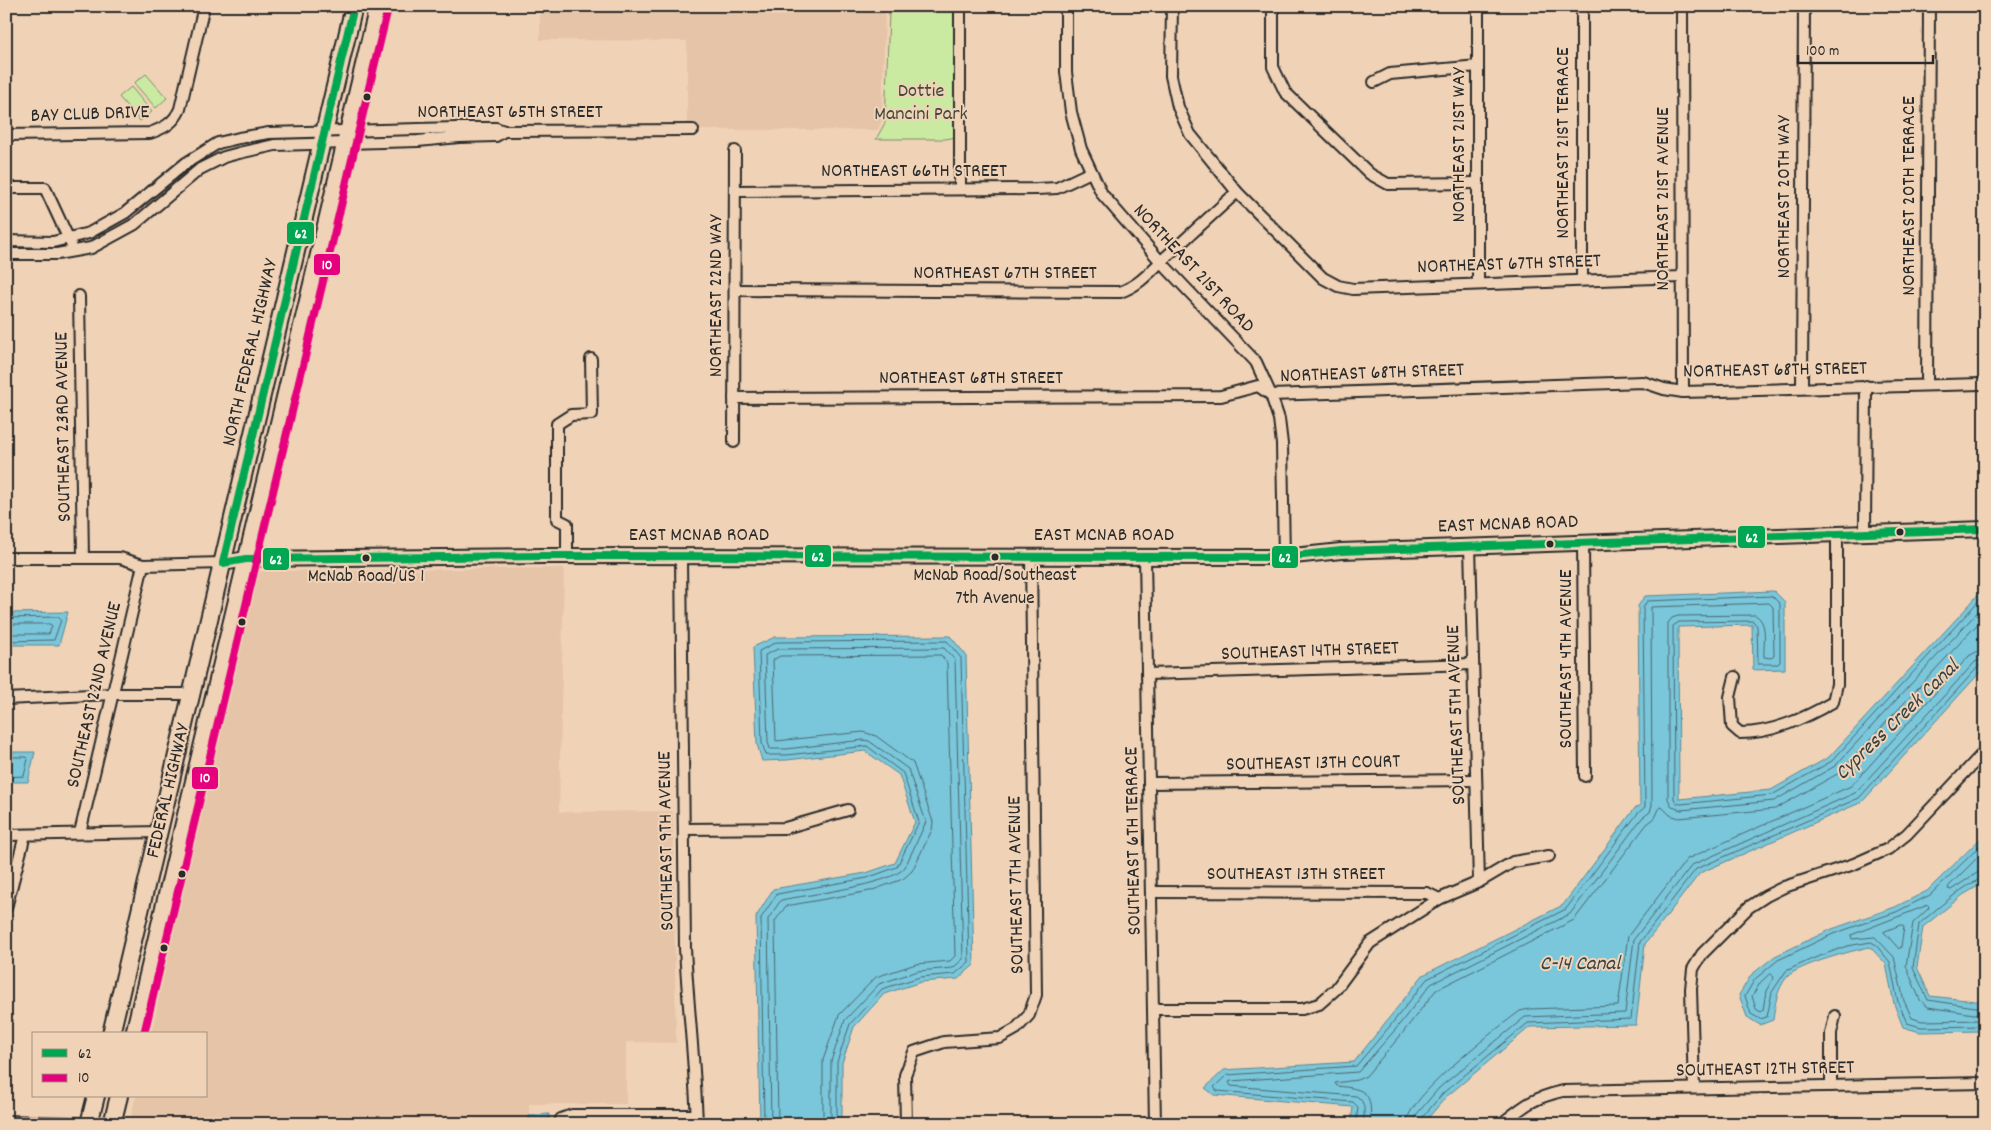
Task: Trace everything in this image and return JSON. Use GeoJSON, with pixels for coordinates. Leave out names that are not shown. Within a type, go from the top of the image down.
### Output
{"type":"FeatureCollection","features":[{"type":"Feature","properties":{"kind":"main road","name":"NORTH FEDERAL HIGHWAY"},"geometry":{"type":"LineString","coordinates":[[223,563],[354,6]]}},
{"type":"Feature","properties":{"kind":"main road"},"geometry":{"type":"LineString","coordinates":[[246,559],[378,6]]}},
{"type":"Feature","properties":{"kind":"main road"},"geometry":{"type":"LineString","coordinates":[[289,284],[293,305],[302,322]]}},
{"type":"Feature","properties":{"kind":"main road"},"geometry":{"type":"LineString","coordinates":[[280,322],[289,335],[294,358]]}},
{"type":"Feature","properties":{"kind":"main road","name":"FEDERAL HIGHWAY"},"geometry":{"type":"LineString","coordinates":[[134,1032],[246,559]]}},
{"type":"Feature","properties":{"kind":"main road","name":"FEDERAL HIGHWAY"},"geometry":{"type":"LineString","coordinates":[[111,1032],[223,563]]}},
{"type":"Feature","properties":{"kind":"main road"},"geometry":{"type":"LineString","coordinates":[[167,798],[171,823],[179,842]]}},
{"type":"Feature","properties":{"kind":"main road"},"geometry":{"type":"LineString","coordinates":[[158,832],[167,853],[171,875]]}},
{"type":"Feature","properties":{"kind":"main road"},"geometry":{"type":"LineString","coordinates":[[89,1123],[95,1098]]}},
{"type":"Feature","properties":{"kind":"main road"},"geometry":{"type":"LineString","coordinates":[[112,1124],[118,1098]]}},
{"type":"Feature","properties":{"kind":"street","name":"BAY CLUB DRIVE"},"geometry":{"type":"LineString","coordinates":[[6,135],[150,133],[165,128],[176,119],[180,109],[204,6]]}},
{"type":"Feature","properties":{"kind":"street"},"geometry":{"type":"LineString","coordinates":[[960,6],[960,189]]}},
{"type":"Feature","properties":{"kind":"street","name":"NORTHEAST 21ST ROAD"},"geometry":{"type":"LineString","coordinates":[[1066,6],[1066,72],[1070,112],[1081,149],[1102,194],[1161,262],[1256,362],[1271,395],[1279,419],[1282,444],[1284,557]]}},
{"type":"Feature","properties":{"kind":"street"},"geometry":{"type":"LineString","coordinates":[[1172,6],[1171,76],[1178,107],[1190,134],[1237,192]]}},
{"type":"Feature","properties":{"kind":"street"},"geometry":{"type":"LineString","coordinates":[[1273,6],[1273,67],[1285,92],[1370,174],[1388,184],[1477,184]]}},
{"type":"Feature","properties":{"kind":"street","name":"NORTHEAST 21ST WAY"},"geometry":{"type":"LineString","coordinates":[[1478,6],[1478,283]]}},
{"type":"Feature","properties":{"kind":"street","name":"NORTHEAST 21ST TERRACE"},"geometry":{"type":"LineString","coordinates":[[1582,6],[1582,280]]}},
{"type":"Feature","properties":{"kind":"street","name":"NORTHEAST 21ST AVENUE"},"geometry":{"type":"LineString","coordinates":[[1682,6],[1683,392]]}},
{"type":"Feature","properties":{"kind":"street","name":"NORTHEAST 20TH WAY"},"geometry":{"type":"LineString","coordinates":[[1802,388],[1804,6]]}},
{"type":"Feature","properties":{"kind":"street","name":"NORTHEAST 20TH TERRACE"},"geometry":{"type":"LineString","coordinates":[[1927,385],[1928,6]]}},
{"type":"Feature","properties":{"kind":"street"},"geometry":{"type":"LineString","coordinates":[[1374,82],[1390,74],[1478,66]]}},
{"type":"Feature","properties":{"kind":"street","name":"NORTHEAST 65TH STREET"},"geometry":{"type":"LineString","coordinates":[[324,138],[347,137],[418,141],[496,136],[504,131],[694,130]]}},
{"type":"Feature","properties":{"kind":"street"},"geometry":{"type":"LineString","coordinates":[[6,241],[53,242],[89,233],[125,213],[186,163],[218,144],[269,132],[324,138]]}},
{"type":"Feature","properties":{"kind":"street"},"geometry":{"type":"LineString","coordinates":[[6,254],[75,252],[91,248],[135,224],[200,169],[224,157],[275,145],[324,138]]}},
{"type":"Feature","properties":{"kind":"street","name":"NORTHEAST 22ND WAY"},"geometry":{"type":"LineString","coordinates":[[734,442],[735,151]]}},
{"type":"Feature","properties":{"kind":"street","name":"NORTHEAST 66TH STREET"},"geometry":{"type":"LineString","coordinates":[[735,191],[1057,188],[1091,172]]}},
{"type":"Feature","properties":{"kind":"street"},"geometry":{"type":"LineString","coordinates":[[6,188],[45,188],[75,252]]}},
{"type":"Feature","properties":{"kind":"street","name":"NORTHEAST 67TH STREET"},"geometry":{"type":"LineString","coordinates":[[734,290],[1120,292],[1132,288],[1146,278],[1237,192],[1323,278],[1338,286],[1353,289],[1682,277]]}},
{"type":"Feature","properties":{"kind":"street","name":"SOUTHEAST 23RD AVENUE"},"geometry":{"type":"LineString","coordinates":[[79,296],[83,558]]}},
{"type":"Feature","properties":{"kind":"street"},"geometry":{"type":"LineString","coordinates":[[567,556],[567,524],[556,519],[557,424],[571,416],[592,414],[591,359]]}},
{"type":"Feature","properties":{"kind":"street","name":"NORTHEAST 68TH STREET"},"geometry":{"type":"LineString","coordinates":[[734,398],[1222,396],[1258,386],[1271,395],[1643,382],[1664,389],[1683,392],[1982,384]]}},
{"type":"Feature","properties":{"kind":"street"},"geometry":{"type":"LineString","coordinates":[[1865,533],[1866,386]]}},
{"type":"Feature","properties":{"kind":"street","name":"EAST MCNAB ROAD"},"geometry":{"type":"LineString","coordinates":[[223,563],[246,559],[567,556],[1284,557],[1340,551],[1985,529]]}},
{"type":"Feature","properties":{"kind":"street"},"geometry":{"type":"LineString","coordinates":[[1735,677],[1730,697],[1732,726],[1740,733],[1751,733],[1777,727],[1809,716],[1833,702],[1837,684],[1837,534]]}},
{"type":"Feature","properties":{"kind":"street","name":"SOUTHEAST 4TH AVENUE"},"geometry":{"type":"LineString","coordinates":[[1583,543],[1585,776]]}},
{"type":"Feature","properties":{"kind":"street","name":"SOUTHEAST 5TH AVENUE"},"geometry":{"type":"LineString","coordinates":[[1470,546],[1479,882]]}},
{"type":"Feature","properties":{"kind":"street","name":"SOUTHEAST 7TH AVENUE"},"geometry":{"type":"LineString","coordinates":[[906,1124],[905,1075],[914,1052],[944,1042],[1000,1038],[1016,1029],[1030,1015],[1036,994],[1031,556]]}},
{"type":"Feature","properties":{"kind":"street","name":"SOUTHEAST 9TH AVENUE"},"geometry":{"type":"LineString","coordinates":[[681,557],[688,1007],[696,1083],[696,1119]]}},
{"type":"Feature","properties":{"kind":"street","name":"SOUTHEAST 6TH TERRACE"},"geometry":{"type":"LineString","coordinates":[[1145,557],[1155,1124]]}},
{"type":"Feature","properties":{"kind":"street"},"geometry":{"type":"LineString","coordinates":[[6,558],[120,558],[143,565],[223,563]]}},
{"type":"Feature","properties":{"kind":"street","name":"SOUTHEAST 22ND AVENUE"},"geometry":{"type":"LineString","coordinates":[[80,833],[143,565]]}},
{"type":"Feature","properties":{"kind":"street","name":"SOUTHEAST 14TH STREET"},"geometry":{"type":"LineString","coordinates":[[1148,674],[1473,664]]}},
{"type":"Feature","properties":{"kind":"street"},"geometry":{"type":"LineString","coordinates":[[6,699],[112,694],[191,694]]}},
{"type":"Feature","properties":{"kind":"street"},"geometry":{"type":"LineString","coordinates":[[1694,1088],[1691,989],[1693,969],[1702,954],[1749,907],[1766,896],[1784,887],[1854,864],[1888,849],[1908,834],[1985,751]]}},
{"type":"Feature","properties":{"kind":"street","name":"SOUTHEAST 13TH COURT"},"geometry":{"type":"LineString","coordinates":[[1150,783],[1476,780]]}},
{"type":"Feature","properties":{"kind":"street"},"geometry":{"type":"LineString","coordinates":[[685,829],[784,828],[848,810]]}},
{"type":"Feature","properties":{"kind":"street"},"geometry":{"type":"LineString","coordinates":[[6,835],[158,832]]}},
{"type":"Feature","properties":{"kind":"street"},"geometry":{"type":"LineString","coordinates":[[7,902],[25,835]]}},
{"type":"Feature","properties":{"kind":"street"},"geometry":{"type":"LineString","coordinates":[[1154,1009],[1302,1009],[1319,1004],[1336,988],[1370,943],[1439,899],[1479,882],[1513,862],[1549,856]]}},
{"type":"Feature","properties":{"kind":"street","name":"SOUTHEAST 13TH STREET"},"geometry":{"type":"LineString","coordinates":[[1152,892],[1427,893],[1439,899]]}},
{"type":"Feature","properties":{"kind":"street"},"geometry":{"type":"LineString","coordinates":[[1831,1086],[1831,1033],[1835,1016]]}},
{"type":"Feature","properties":{"kind":"street","name":"SOUTHEAST 12TH STREET"},"geometry":{"type":"LineString","coordinates":[[1501,1124],[1528,1102],[1545,1095],[1564,1091],[1985,1083]]}},
{"type":"Feature","properties":{"kind":"street"},"geometry":{"type":"LineString","coordinates":[[560,1121],[572,1115],[696,1119]]}},
{"type":"Feature","properties":{"kind":"street"},"geometry":{"type":"LineString","coordinates":[[6,1121],[108,1124]]}},
{"type":"Feature","properties":{"kind":"shaded area"},"geometry":{"type":"Polygon","coordinates":[[[540,6],[885,6],[882,120],[878,130],[687,130],[687,41],[540,40],[540,6]]]}},
{"type":"Feature","properties":{"kind":"shaded area"},"geometry":{"type":"Polygon","coordinates":[[[564,568],[559,812],[673,811],[676,1043],[626,1042],[626,1104],[529,1104],[529,1124],[129,1124],[136,1098],[208,1098],[208,1032],[151,1032],[202,797],[256,571],[564,568]]]}},
{"type":"Feature","properties":{"kind":"green space","name":"Dottie Mancini Park"},"geometry":{"type":"Polygon","coordinates":[[[950,6],[956,13],[956,137],[945,139],[876,139],[885,123],[889,13],[895,7],[950,6]]]}},
{"type":"Feature","properties":{"kind":"green space"},"geometry":{"type":"Polygon","coordinates":[[[146,74],[167,98],[156,108],[134,83],[146,74]]]}},
{"type":"Feature","properties":{"kind":"green space"},"geometry":{"type":"Polygon","coordinates":[[[131,87],[152,112],[140,121],[119,97],[131,87]]]}},
{"type":"Feature","properties":{"kind":"water","name":"C-14 Canal"},"geometry":{"type":"Polygon","coordinates":[[[1985,586],[1985,667],[1862,802],[1700,873],[1645,944],[1636,1025],[1530,1027],[1446,1097],[1423,1124],[1351,1124],[1353,1107],[1214,1095],[1205,1088],[1224,1070],[1354,1062],[1423,975],[1563,905],[1635,808],[1640,806],[1638,606],[1645,596],[1774,591],[1785,602],[1785,669],[1753,670],[1752,625],[1678,627],[1679,799],[1771,790],[1829,757],[1985,586]]]}},
{"type":"Feature","properties":{"kind":"water"},"geometry":{"type":"Polygon","coordinates":[[[68,612],[59,645],[6,645],[6,613],[68,612]]]}},
{"type":"Feature","properties":{"kind":"water"},"geometry":{"type":"Polygon","coordinates":[[[950,636],[966,655],[974,965],[958,979],[921,982],[884,994],[854,1027],[842,1063],[842,1124],[760,1124],[756,917],[773,889],[866,873],[895,863],[915,822],[899,775],[865,751],[762,761],[757,744],[753,647],[775,637],[950,636]]]}},
{"type":"Feature","properties":{"kind":"water"},"geometry":{"type":"Polygon","coordinates":[[[6,752],[35,752],[28,782],[6,782],[6,752]]]}},
{"type":"Feature","properties":{"kind":"water"},"geometry":{"type":"Polygon","coordinates":[[[1985,834],[1985,882],[1963,895],[1923,927],[1917,967],[1930,996],[1985,1002],[1985,1031],[1920,1032],[1903,1027],[1894,1004],[1886,964],[1870,947],[1827,959],[1793,972],[1787,977],[1779,992],[1773,1020],[1760,1025],[1747,1017],[1739,995],[1751,975],[1775,956],[1832,929],[1895,907],[1927,891],[1985,834]]]}},
{"type":"Feature","properties":{"kind":"water"},"geometry":{"type":"Polygon","coordinates":[[[549,1114],[549,1124],[529,1124],[529,1115],[549,1114]]]}},
{"type":"Feature","properties":{"kind":"transit line","name":"62"},"geometry":{"type":"LineString","coordinates":[[354,6],[223,563],[246,559],[543,556],[1284,557],[1341,551],[1985,529]]}},
{"type":"Feature","properties":{"kind":"transit line","name":"10"},"geometry":{"type":"LineString","coordinates":[[144,1032],[388,8]]}},
{"type":"Feature","properties":{"kind":"place","name":"McNab Road/Southeast 7th Avenue"},"geometry":{"type":"Point","coordinates":[995,557]}},
{"type":"Feature","properties":{"kind":"place","name":"McNab Road/US 1"},"geometry":{"type":"Point","coordinates":[366,558]}},
{"type":"Feature","properties":{"kind":"water label","name":"Cypress Creek Canal"},"geometry":{"type":"Point","coordinates":[1898,721]}}]}
